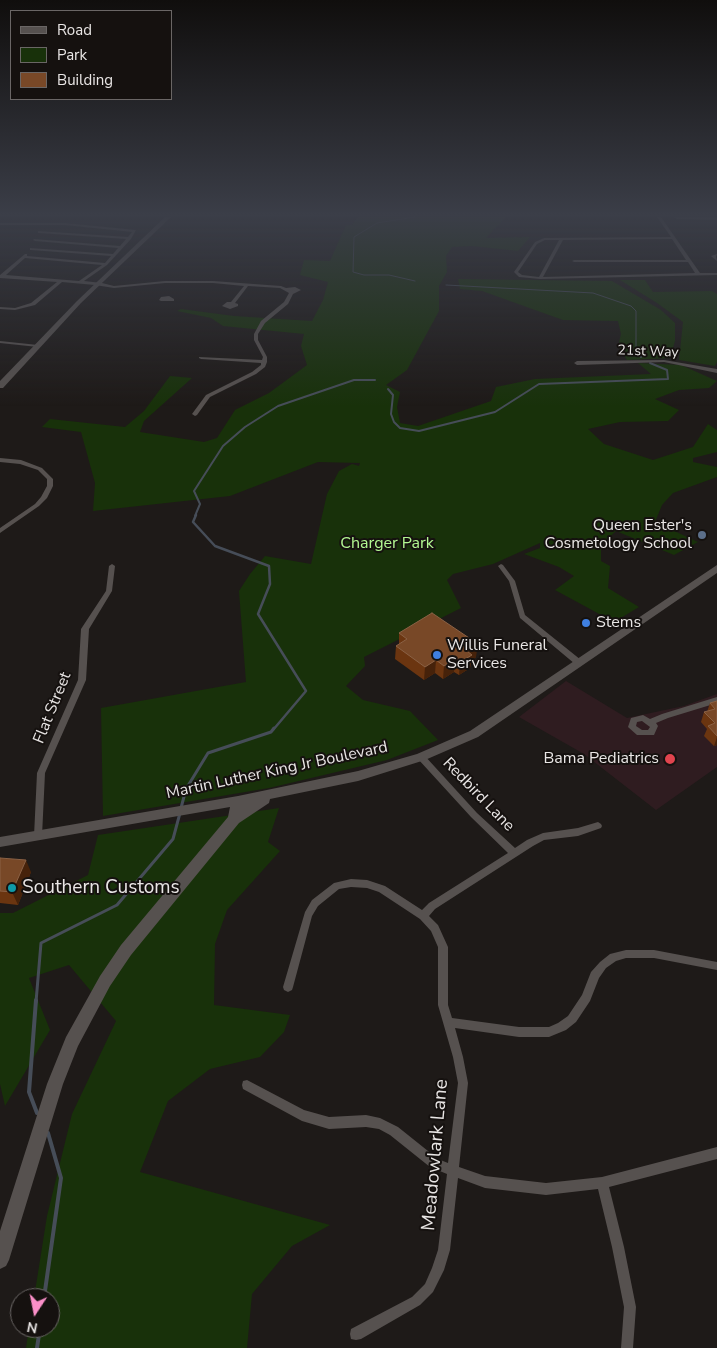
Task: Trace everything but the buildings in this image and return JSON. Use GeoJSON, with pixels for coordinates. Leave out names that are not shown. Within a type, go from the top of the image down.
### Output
{"type":"FeatureCollection","features":[{"type":"Feature","properties":{"kind":"main road"},"geometry":{"type":"LineString","coordinates":[[0,386],[101,280]]}},
{"type":"Feature","properties":{"kind":"main road","name":"Martin Luther King Jr Boulevard"},"geometry":{"type":"LineString","coordinates":[[0,842],[238,801],[358,776],[421,757],[474,734],[717,568]]}},
{"type":"Feature","properties":{"kind":"main road"},"geometry":{"type":"LineString","coordinates":[[2,1250],[55,1084],[72,1042],[105,981],[126,950],[234,818],[272,794]]}},
{"type":"Feature","properties":{"kind":"main road"},"geometry":{"type":"LineString","coordinates":[[234,818],[238,801]]}},
{"type":"Feature","properties":{"kind":"street"},"geometry":{"type":"LineString","coordinates":[[47,280],[97,284],[102,287],[172,281],[247,284],[289,291],[286,303],[263,322],[256,334],[256,340],[265,357],[265,362],[254,373],[208,396],[195,414]]}},
{"type":"Feature","properties":{"kind":"street"},"geometry":{"type":"LineString","coordinates":[[79,283],[83,280]]}},
{"type":"Feature","properties":{"kind":"street"},"geometry":{"type":"LineString","coordinates":[[0,308],[15,309],[32,304],[60,281]]}},
{"type":"Feature","properties":{"kind":"street"},"geometry":{"type":"LineString","coordinates":[[166,297],[172,281]]}},
{"type":"Feature","properties":{"kind":"street"},"geometry":{"type":"LineString","coordinates":[[233,303],[247,284]]}},
{"type":"Feature","properties":{"kind":"street"},"geometry":{"type":"LineString","coordinates":[[0,342],[38,346]]}},
{"type":"Feature","properties":{"kind":"street"},"geometry":{"type":"LineString","coordinates":[[201,358],[265,362]]}},
{"type":"Feature","properties":{"kind":"street","name":"21st Way"},"geometry":{"type":"LineString","coordinates":[[577,363],[664,361],[717,370]]}},
{"type":"Feature","properties":{"kind":"street"},"geometry":{"type":"LineString","coordinates":[[0,460],[21,462],[40,469],[50,479],[50,486],[40,501],[0,531]]}},
{"type":"Feature","properties":{"kind":"street","name":"Flat Street"},"geometry":{"type":"LineString","coordinates":[[38,836],[41,773],[82,680],[86,629],[109,591],[112,566]]}},
{"type":"Feature","properties":{"kind":"street"},"geometry":{"type":"LineString","coordinates":[[501,566],[512,581],[522,616],[578,662]]}},
{"type":"Feature","properties":{"kind":"street"},"geometry":{"type":"LineString","coordinates":[[652,722],[665,716],[717,700]]}},
{"type":"Feature","properties":{"kind":"street","name":"Redbird Lane"},"geometry":{"type":"LineString","coordinates":[[421,757],[474,815],[514,853]]}},
{"type":"Feature","properties":{"kind":"street"},"geometry":{"type":"LineString","coordinates":[[423,916],[432,906],[514,853],[544,837],[578,832],[598,826]]}},
{"type":"Feature","properties":{"kind":"street","name":"Meadowlark Lane"},"geometry":{"type":"LineString","coordinates":[[288,987],[308,915],[315,903],[337,886],[351,883],[367,884],[395,896],[423,916],[435,928],[443,947],[444,964],[441,990],[463,1084],[444,1250],[438,1270],[429,1288],[416,1301],[356,1334]]}},
{"type":"Feature","properties":{"kind":"street"},"geometry":{"type":"LineString","coordinates":[[447,1022],[520,1032],[549,1032],[572,1019],[603,965],[613,957],[626,954],[654,954],[717,966]]}},
{"type":"Feature","properties":{"kind":"street"},"geometry":{"type":"LineString","coordinates":[[247,1085],[302,1115],[329,1123],[366,1121],[380,1124],[394,1131],[434,1162],[454,1172],[485,1182],[546,1189],[602,1183],[717,1153]]}},
{"type":"Feature","properties":{"kind":"street"},"geometry":{"type":"LineString","coordinates":[[602,1183],[618,1247],[630,1307],[627,1348]]}},
{"type":"Feature","properties":{"kind":"shaded area"},"geometry":{"type":"Polygon","coordinates":[[[566,681],[627,718],[684,706],[717,694],[717,767],[656,810],[584,754],[519,717],[566,681]]]}},
{"type":"Feature","properties":{"kind":"green space","name":"Charger Park"},"geometry":{"type":"Polygon","coordinates":[[[320,280],[442,280],[439,286],[439,311],[407,370],[386,385],[400,392],[397,407],[400,423],[418,426],[491,401],[496,387],[535,379],[651,374],[638,363],[681,365],[717,381],[709,388],[679,390],[655,399],[679,410],[668,421],[620,422],[588,429],[604,444],[653,460],[693,447],[708,424],[717,430],[717,452],[693,458],[693,462],[717,467],[717,477],[673,493],[662,505],[655,522],[698,542],[674,555],[616,531],[601,545],[601,561],[610,566],[608,588],[639,607],[614,622],[555,590],[574,576],[559,567],[524,554],[540,548],[540,543],[493,564],[453,574],[447,580],[461,608],[364,657],[365,666],[346,686],[363,700],[410,711],[438,740],[387,760],[269,788],[103,816],[101,708],[246,682],[239,591],[265,556],[311,564],[327,494],[339,471],[352,464],[359,466],[360,463],[318,462],[230,496],[93,511],[95,483],[81,432],[42,427],[50,419],[125,427],[144,411],[170,376],[192,378],[144,421],[140,432],[204,442],[217,438],[235,410],[269,393],[307,365],[301,346],[304,334],[223,326],[211,318],[177,311],[181,309],[234,316],[312,321],[323,300],[328,282],[320,280]]]}},
{"type":"Feature","properties":{"kind":"green space"},"geometry":{"type":"Polygon","coordinates":[[[458,280],[612,281],[661,310],[675,323],[675,341],[670,358],[627,360],[618,346],[621,334],[618,321],[563,320],[482,291],[460,289],[458,280]]]}},
{"type":"Feature","properties":{"kind":"green space"},"geometry":{"type":"Polygon","coordinates":[[[620,280],[645,280],[653,292],[712,291],[717,294],[717,362],[715,366],[679,360],[683,322],[620,280]]]}},
{"type":"Feature","properties":{"kind":"green space"},"geometry":{"type":"Polygon","coordinates":[[[279,808],[268,842],[280,851],[227,910],[215,944],[214,1005],[290,1015],[284,1032],[260,1057],[210,1069],[168,1101],[140,1172],[330,1225],[292,1246],[252,1294],[247,1348],[26,1348],[28,1338],[60,1338],[60,1288],[36,1288],[47,1216],[72,1114],[116,1021],[69,965],[29,978],[50,1030],[5,1106],[0,1084],[0,913],[13,913],[88,875],[98,835],[279,808]]]}},
{"type":"Feature","properties":{"kind":"waterway"},"geometry":{"type":"LineString","coordinates":[[410,280],[415,281]]}},
{"type":"Feature","properties":{"kind":"waterway"},"geometry":{"type":"LineString","coordinates":[[446,285],[593,293],[631,306],[636,311],[636,348]]}},
{"type":"Feature","properties":{"kind":"waterway"},"geometry":{"type":"LineString","coordinates":[[636,348],[641,357]]}},
{"type":"Feature","properties":{"kind":"waterway"},"geometry":{"type":"LineString","coordinates":[[388,389],[393,395],[391,414],[394,422],[400,428],[419,431],[495,412],[539,384],[668,379],[667,370],[650,363]]}},
{"type":"Feature","properties":{"kind":"waterway"},"geometry":{"type":"LineString","coordinates":[[195,516],[200,504],[194,491],[223,446],[245,427],[278,406],[354,380],[375,380]]}},
{"type":"Feature","properties":{"kind":"waterway"},"geometry":{"type":"LineString","coordinates":[[196,515],[193,522],[215,546],[269,566],[270,584],[258,614],[306,691],[273,730]]}},
{"type":"Feature","properties":{"kind":"waterway"},"geometry":{"type":"LineString","coordinates":[[181,808],[186,789],[208,753],[271,732],[274,728]]}},
{"type":"Feature","properties":{"kind":"waterway"},"geometry":{"type":"LineString","coordinates":[[36,1002],[41,943],[117,905],[173,839],[180,813]]}},
{"type":"Feature","properties":{"kind":"waterway"},"geometry":{"type":"LineString","coordinates":[[36,1000],[29,1092],[37,1113]]}},
{"type":"Feature","properties":{"kind":"waterway"},"geometry":{"type":"LineString","coordinates":[[45,1288],[61,1178],[48,1133]]}},
{"type":"Feature","properties":{"kind":"waterway"},"geometry":{"type":"LineString","coordinates":[[37,1348],[38,1338]]}},
{"type":"Feature","properties":{"kind":"place","name":"Queen Ester's Cosmetology School"},"geometry":{"type":"Point","coordinates":[702,535]}},
{"type":"Feature","properties":{"kind":"place","name":"Stems"},"geometry":{"type":"Point","coordinates":[586,623]}},
{"type":"Feature","properties":{"kind":"place","name":"Willis Funeral Services"},"geometry":{"type":"Point","coordinates":[437,655]}},
{"type":"Feature","properties":{"kind":"place","name":"Bama Pediatrics"},"geometry":{"type":"Point","coordinates":[670,759]}},
{"type":"Feature","properties":{"kind":"place","name":"Southern Customs"},"geometry":{"type":"Point","coordinates":[12,888]}}]}
